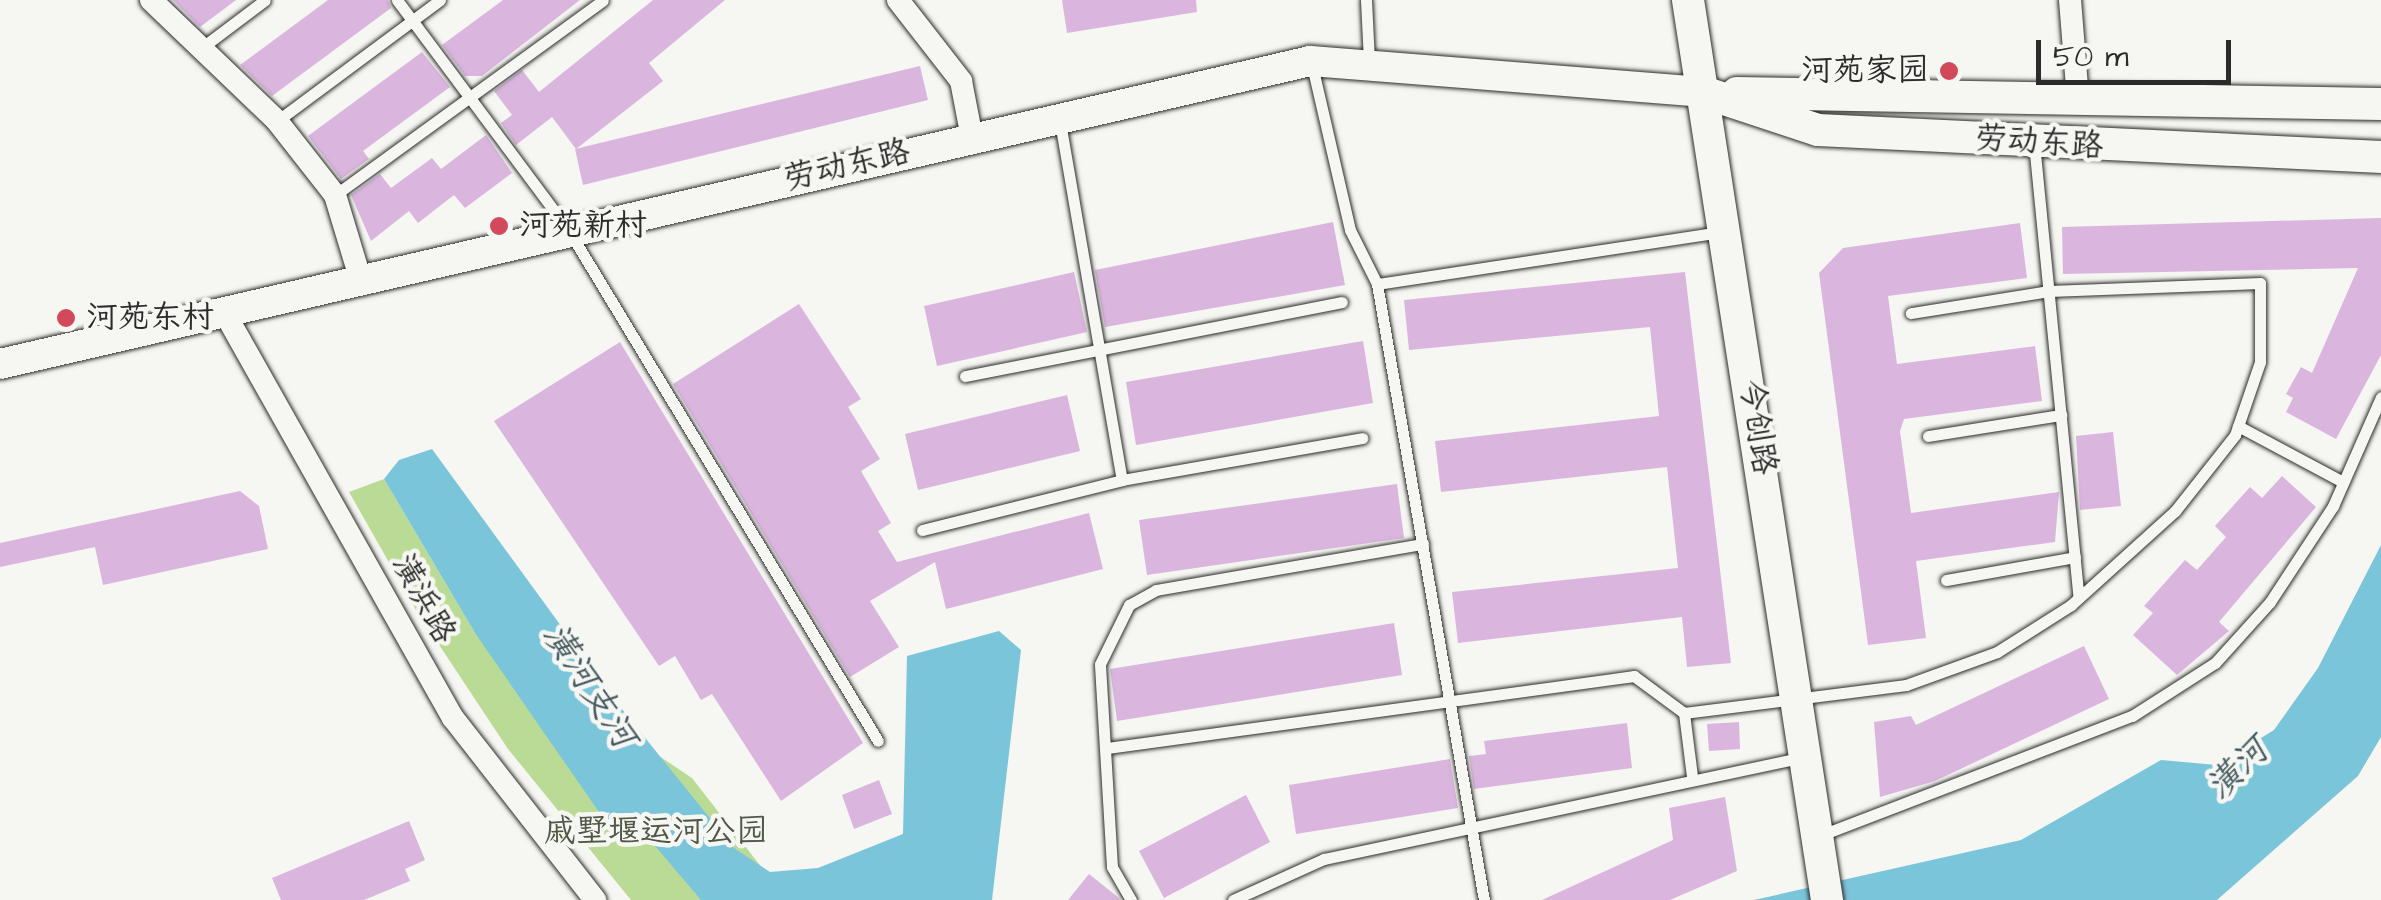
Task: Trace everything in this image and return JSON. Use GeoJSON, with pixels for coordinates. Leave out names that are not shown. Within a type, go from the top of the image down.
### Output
{"type":"FeatureCollection","features":[{"type":"Feature","properties":{"kind":"main road","name":"今创路"},"geometry":{"type":"LineString","coordinates":[[1688,0],[1802,698],[1827,900]]}},
{"type":"Feature","properties":{"kind":"main road","name":"劳动东路"},"geometry":{"type":"LineString","coordinates":[[1703,92],[2381,104]]}},
{"type":"Feature","properties":{"kind":"main road","name":"劳动东路"},"geometry":{"type":"LineString","coordinates":[[1703,92],[1818,130],[2381,157]]}},
{"type":"Feature","properties":{"kind":"street"},"geometry":{"type":"LineString","coordinates":[[151,0],[198,50],[277,120],[335,195],[362,281]]}},
{"type":"Feature","properties":{"kind":"street"},"geometry":{"type":"LineString","coordinates":[[898,0],[961,81],[972,138]]}},
{"type":"Feature","properties":{"kind":"street"},"geometry":{"type":"LineString","coordinates":[[2070,0],[2078,100]]}},
{"type":"Feature","properties":{"kind":"street","name":"劳动东路"},"geometry":{"type":"LineString","coordinates":[[0,364],[1310,61],[1369,62],[1703,92]]}},
{"type":"Feature","properties":{"kind":"street","name":"潢浜路"},"geometry":{"type":"LineString","coordinates":[[223,310],[453,718],[595,900]]}},
{"type":"Feature","properties":{"kind":"lane"},"geometry":{"type":"LineString","coordinates":[[198,50],[264,0]]}},
{"type":"Feature","properties":{"kind":"lane"},"geometry":{"type":"LineString","coordinates":[[397,0],[569,231],[878,741]]}},
{"type":"Feature","properties":{"kind":"lane"},"geometry":{"type":"LineString","coordinates":[[277,120],[440,0]]}},
{"type":"Feature","properties":{"kind":"lane"},"geometry":{"type":"LineString","coordinates":[[335,195],[604,0]]}},
{"type":"Feature","properties":{"kind":"lane"},"geometry":{"type":"LineString","coordinates":[[1366,0],[1369,62]]}},
{"type":"Feature","properties":{"kind":"lane"},"geometry":{"type":"LineString","coordinates":[[1310,61],[1350,230],[1377,284],[1484,900]]}},
{"type":"Feature","properties":{"kind":"lane"},"geometry":{"type":"LineString","coordinates":[[1059,118],[1122,480]]}},
{"type":"Feature","properties":{"kind":"lane"},"geometry":{"type":"LineString","coordinates":[[2034,143],[2079,598]]}},
{"type":"Feature","properties":{"kind":"lane"},"geometry":{"type":"LineString","coordinates":[[1377,284],[1724,231]]}},
{"type":"Feature","properties":{"kind":"lane"},"geometry":{"type":"LineString","coordinates":[[1107,748],[1450,697],[1634,676],[1684,713],[1906,685],[1996,652],[2079,598],[2175,511],[2238,426],[2260,362],[2260,283],[2049,292],[1911,313]]}},
{"type":"Feature","properties":{"kind":"lane"},"geometry":{"type":"LineString","coordinates":[[965,376],[1342,302]]}},
{"type":"Feature","properties":{"kind":"lane"},"geometry":{"type":"LineString","coordinates":[[1820,845],[2132,716],[2215,664],[2270,602],[2344,482],[2381,398]]}},
{"type":"Feature","properties":{"kind":"lane"},"geometry":{"type":"LineString","coordinates":[[1928,436],[2061,414]]}},
{"type":"Feature","properties":{"kind":"lane"},"geometry":{"type":"LineString","coordinates":[[2238,426],[2344,482]]}},
{"type":"Feature","properties":{"kind":"lane"},"geometry":{"type":"LineString","coordinates":[[922,530],[1122,480],[1362,438]]}},
{"type":"Feature","properties":{"kind":"lane"},"geometry":{"type":"LineString","coordinates":[[1131,900],[1112,867],[1100,664],[1129,605],[1156,590],[1423,544]]}},
{"type":"Feature","properties":{"kind":"lane"},"geometry":{"type":"LineString","coordinates":[[1946,580],[2075,557]]}},
{"type":"Feature","properties":{"kind":"lane"},"geometry":{"type":"LineString","coordinates":[[1684,713],[1692,776]]}},
{"type":"Feature","properties":{"kind":"lane"},"geometry":{"type":"LineString","coordinates":[[1233,900],[1324,859],[1471,829],[1692,776],[1809,756]]}},
{"type":"Feature","properties":{"kind":"green space","name":"戚墅堰运河公园"},"geometry":{"type":"Polygon","coordinates":[[[384,479],[475,633],[692,778],[787,900],[631,900],[508,749],[416,610],[349,492],[384,479]]]}},
{"type":"Feature","properties":{"kind":"water","name":"潢河支河"},"geometry":{"type":"Polygon","coordinates":[[[432,449],[621,708],[734,848],[770,872],[818,868],[903,834],[907,656],[999,631],[1021,650],[992,900],[701,900],[650,840],[610,828],[475,633],[384,479],[399,460],[432,449]]]}},
{"type":"Feature","properties":{"kind":"water","name":"潢河"},"geometry":{"type":"Polygon","coordinates":[[[2381,545],[2381,737],[2358,776],[2217,900],[1754,900],[2021,840],[2161,760],[2217,765],[2274,730],[2318,668],[2381,545]]]}},
{"type":"Feature","properties":{"kind":"building"},"geometry":{"type":"Polygon","coordinates":[[[173,0],[236,0],[200,27],[173,0]]]}},
{"type":"Feature","properties":{"kind":"building"},"geometry":{"type":"Polygon","coordinates":[[[328,0],[388,0],[391,8],[272,96],[240,65],[328,0]]]}},
{"type":"Feature","properties":{"kind":"building"},"geometry":{"type":"Polygon","coordinates":[[[503,0],[580,0],[482,76],[465,76],[442,45],[503,0]]]}},
{"type":"Feature","properties":{"kind":"building"},"geometry":{"type":"Polygon","coordinates":[[[653,0],[725,0],[649,63],[663,81],[576,149],[552,117],[516,145],[501,123],[512,115],[494,91],[522,70],[539,92],[653,0]]]}},
{"type":"Feature","properties":{"kind":"building"},"geometry":{"type":"Polygon","coordinates":[[[1062,0],[1196,0],[1197,12],[1067,33],[1062,0]]]}},
{"type":"Feature","properties":{"kind":"building"},"geometry":{"type":"Polygon","coordinates":[[[422,52],[450,87],[363,151],[369,159],[341,179],[308,136],[422,52]]]}},
{"type":"Feature","properties":{"kind":"building"},"geometry":{"type":"Polygon","coordinates":[[[920,66],[928,100],[583,185],[575,149],[920,66]]]}},
{"type":"Feature","properties":{"kind":"building"},"geometry":{"type":"Polygon","coordinates":[[[486,135],[512,173],[465,208],[454,195],[418,223],[409,211],[371,241],[351,195],[380,174],[391,188],[432,158],[441,169],[486,135]]]}},
{"type":"Feature","properties":{"kind":"building"},"geometry":{"type":"Polygon","coordinates":[[[2381,218],[2381,355],[2336,439],[2286,412],[2293,398],[2286,394],[2301,367],[2312,373],[2358,268],[2063,274],[2062,227],[2381,218]]]}},
{"type":"Feature","properties":{"kind":"building"},"geometry":{"type":"Polygon","coordinates":[[[1333,222],[1345,285],[1105,327],[1095,270],[1333,222]]]}},
{"type":"Feature","properties":{"kind":"building"},"geometry":{"type":"Polygon","coordinates":[[[2020,223],[2027,278],[1888,296],[1897,364],[2035,346],[2042,401],[1904,419],[1900,431],[1911,513],[2059,492],[2055,542],[1916,561],[1926,638],[1868,645],[1819,273],[1843,248],[2020,223]]]}},
{"type":"Feature","properties":{"kind":"building"},"geometry":{"type":"Polygon","coordinates":[[[1074,272],[1087,332],[937,366],[924,306],[1074,272]]]}},
{"type":"Feature","properties":{"kind":"building"},"geometry":{"type":"Polygon","coordinates":[[[1685,272],[1731,663],[1687,667],[1682,617],[1458,643],[1452,592],[1678,568],[1667,467],[1441,492],[1435,441],[1659,416],[1650,327],[1409,350],[1404,300],[1685,272]]]}},
{"type":"Feature","properties":{"kind":"building"},"geometry":{"type":"Polygon","coordinates":[[[799,304],[861,399],[848,407],[880,459],[861,471],[891,523],[878,531],[897,562],[1089,513],[1103,569],[946,609],[935,562],[870,601],[899,647],[850,677],[673,384],[799,304]]]}},
{"type":"Feature","properties":{"kind":"building"},"geometry":{"type":"Polygon","coordinates":[[[1363,341],[1373,403],[1136,445],[1126,382],[1363,341]]]}},
{"type":"Feature","properties":{"kind":"building"},"geometry":{"type":"Polygon","coordinates":[[[620,342],[863,743],[781,801],[712,694],[701,700],[675,656],[659,666],[494,421],[620,342]]]}},
{"type":"Feature","properties":{"kind":"building"},"geometry":{"type":"Polygon","coordinates":[[[1067,395],[1080,451],[918,490],[905,434],[1067,395]]]}},
{"type":"Feature","properties":{"kind":"building"},"geometry":{"type":"Polygon","coordinates":[[[2113,432],[2121,506],[2080,510],[2076,436],[2113,432]]]}},
{"type":"Feature","properties":{"kind":"building"},"geometry":{"type":"Polygon","coordinates":[[[2282,476],[2316,507],[2219,622],[2229,631],[2177,675],[2133,635],[2153,613],[2144,606],[2185,560],[2197,570],[2226,537],[2215,526],[2250,487],[2262,498],[2282,476]]]}},
{"type":"Feature","properties":{"kind":"building"},"geometry":{"type":"Polygon","coordinates":[[[1397,484],[1404,538],[1147,575],[1139,520],[1397,484]]]}},
{"type":"Feature","properties":{"kind":"building"},"geometry":{"type":"Polygon","coordinates":[[[240,491],[259,506],[268,549],[103,585],[95,547],[0,567],[0,543],[240,491]]]}},
{"type":"Feature","properties":{"kind":"building"},"geometry":{"type":"Polygon","coordinates":[[[1394,623],[1402,675],[1117,721],[1110,669],[1394,623]]]}},
{"type":"Feature","properties":{"kind":"building"},"geometry":{"type":"Polygon","coordinates":[[[2084,646],[2109,699],[1935,781],[1880,797],[1874,722],[1911,716],[1916,725],[2084,646]]]}},
{"type":"Feature","properties":{"kind":"building"},"geometry":{"type":"Polygon","coordinates":[[[1739,722],[1740,749],[1709,751],[1707,724],[1739,722]]]}},
{"type":"Feature","properties":{"kind":"building"},"geometry":{"type":"Polygon","coordinates":[[[1627,723],[1632,768],[1474,789],[1469,756],[1486,754],[1484,741],[1627,723]]]}},
{"type":"Feature","properties":{"kind":"building"},"geometry":{"type":"Polygon","coordinates":[[[1450,759],[1458,808],[1296,834],[1289,785],[1450,759]]]}},
{"type":"Feature","properties":{"kind":"building"},"geometry":{"type":"Polygon","coordinates":[[[879,780],[892,814],[854,829],[842,795],[879,780]]]}},
{"type":"Feature","properties":{"kind":"building"},"geometry":{"type":"Polygon","coordinates":[[[1246,795],[1270,842],[1164,898],[1139,851],[1246,795]]]}},
{"type":"Feature","properties":{"kind":"building"},"geometry":{"type":"Polygon","coordinates":[[[1725,797],[1737,871],[1670,900],[1542,900],[1673,840],[1669,808],[1725,797]]]}},
{"type":"Feature","properties":{"kind":"building"},"geometry":{"type":"Polygon","coordinates":[[[409,821],[425,860],[405,869],[410,881],[364,900],[281,900],[272,878],[409,821]]]}},
{"type":"Feature","properties":{"kind":"building"},"geometry":{"type":"Polygon","coordinates":[[[1089,874],[1119,898],[1120,900],[1068,900],[1089,874]]]}},
{"type":"Feature","properties":{"kind":"place","name":"河苑家园"},"geometry":{"type":"Point","coordinates":[1949,71]}},
{"type":"Feature","properties":{"kind":"place","name":"河苑新村"},"geometry":{"type":"Point","coordinates":[499,226]}},
{"type":"Feature","properties":{"kind":"place","name":"河苑东村"},"geometry":{"type":"Point","coordinates":[66,318]}}]}
